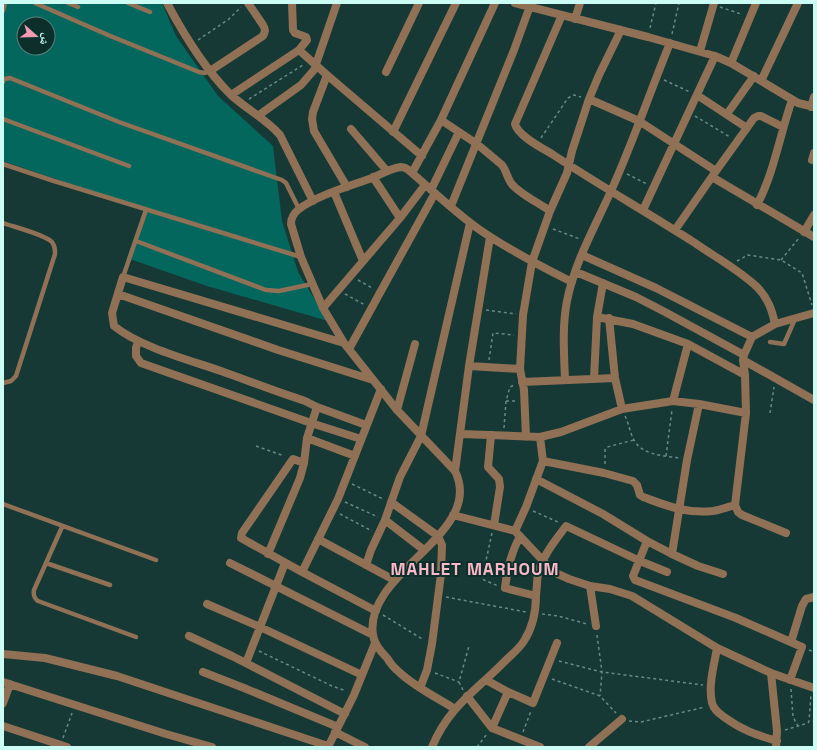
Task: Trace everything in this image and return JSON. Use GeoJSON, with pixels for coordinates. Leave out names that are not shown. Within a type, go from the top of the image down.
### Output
{"type":"FeatureCollection","features":[{"type":"Feature","properties":{"kind":"street"},"geometry":{"type":"LineString","coordinates":[[167,3],[192,45],[210,71],[231,95],[259,115],[280,135],[313,201]]}},
{"type":"Feature","properties":{"kind":"street"},"geometry":{"type":"LineString","coordinates":[[210,71],[265,33],[263,25],[248,3]]}},
{"type":"Feature","properties":{"kind":"street"},"geometry":{"type":"LineString","coordinates":[[231,95],[299,50],[306,43],[307,38],[295,33],[293,30],[292,3]]}},
{"type":"Feature","properties":{"kind":"street"},"geometry":{"type":"LineString","coordinates":[[259,115],[301,85],[310,76],[313,63],[337,3]]}},
{"type":"Feature","properties":{"kind":"street"},"geometry":{"type":"LineString","coordinates":[[386,72],[418,3]]}},
{"type":"Feature","properties":{"kind":"street"},"geometry":{"type":"LineString","coordinates":[[393,132],[456,3]]}},
{"type":"Feature","properties":{"kind":"street"},"geometry":{"type":"LineString","coordinates":[[412,173],[441,120],[495,3]]}},
{"type":"Feature","properties":{"kind":"street"},"geometry":{"type":"LineString","coordinates":[[515,3],[716,56],[731,62],[792,100],[804,105],[813,107],[814,97]]}},
{"type":"Feature","properties":{"kind":"street"},"geometry":{"type":"LineString","coordinates":[[575,19],[580,3]]}},
{"type":"Feature","properties":{"kind":"street"},"geometry":{"type":"LineString","coordinates":[[731,62],[751,18],[756,3]]}},
{"type":"Feature","properties":{"kind":"street"},"geometry":{"type":"LineString","coordinates":[[761,81],[798,3]]}},
{"type":"Feature","properties":{"kind":"street"},"geometry":{"type":"LineString","coordinates":[[700,51],[711,4]]}},
{"type":"Feature","properties":{"kind":"street"},"geometry":{"type":"LineString","coordinates":[[451,206],[477,144],[530,6]]}},
{"type":"Feature","properties":{"kind":"street"},"geometry":{"type":"LineString","coordinates":[[562,15],[516,124],[516,128],[569,165],[729,265],[757,287],[771,308],[775,324]]}},
{"type":"Feature","properties":{"kind":"street"},"geometry":{"type":"LineString","coordinates":[[526,437],[524,390],[520,369],[524,315],[532,262],[550,211],[567,173],[572,150],[589,99],[620,30]]}},
{"type":"Feature","properties":{"kind":"street"},"geometry":{"type":"LineString","coordinates":[[565,380],[564,322],[572,282],[587,242],[620,170],[670,43]]}},
{"type":"Feature","properties":{"kind":"street"},"geometry":{"type":"LineString","coordinates":[[299,50],[422,156]]}},
{"type":"Feature","properties":{"kind":"street"},"geometry":{"type":"LineString","coordinates":[[643,210],[716,56]]}},
{"type":"Feature","properties":{"kind":"street"},"geometry":{"type":"LineString","coordinates":[[327,75],[314,112],[314,131],[347,187]]}},
{"type":"Feature","properties":{"kind":"street"},"geometry":{"type":"LineString","coordinates":[[727,114],[754,76]]}},
{"type":"Feature","properties":{"kind":"street"},"geometry":{"type":"LineString","coordinates":[[697,95],[747,128]]}},
{"type":"Feature","properties":{"kind":"street"},"geometry":{"type":"LineString","coordinates":[[589,99],[639,121],[675,143],[714,174],[757,205],[814,237]]}},
{"type":"Feature","properties":{"kind":"street"},"geometry":{"type":"LineString","coordinates":[[757,205],[766,188],[792,100]]}},
{"type":"Feature","properties":{"kind":"street"},"geometry":{"type":"LineString","coordinates":[[675,230],[754,118],[758,116],[783,127]]}},
{"type":"Feature","properties":{"kind":"street"},"geometry":{"type":"LineString","coordinates":[[441,120],[477,144],[502,165],[509,180],[515,188],[550,211]]}},
{"type":"Feature","properties":{"kind":"street"},"geometry":{"type":"LineString","coordinates":[[351,129],[388,172]]}},
{"type":"Feature","properties":{"kind":"street"},"geometry":{"type":"LineString","coordinates":[[346,346],[381,293],[430,189],[459,132]]}},
{"type":"Feature","properties":{"kind":"street"},"geometry":{"type":"LineString","coordinates":[[3,654],[44,658],[117,676],[328,746],[345,714],[362,676],[374,639],[373,623],[379,603],[394,580],[438,536],[453,515],[460,491],[459,481],[455,470],[397,410],[346,346],[323,308],[312,284],[301,257],[291,224],[292,216],[299,209],[313,201],[400,167],[407,169],[470,223],[490,237],[532,262],[572,282]]}},
{"type":"Feature","properties":{"kind":"street"},"geometry":{"type":"LineString","coordinates":[[373,177],[400,218]]}},
{"type":"Feature","properties":{"kind":"street"},"geometry":{"type":"LineString","coordinates":[[323,308],[400,218],[430,189]]}},
{"type":"Feature","properties":{"kind":"street"},"geometry":{"type":"LineString","coordinates":[[334,192],[363,261]]}},
{"type":"Feature","properties":{"kind":"street"},"geometry":{"type":"LineString","coordinates":[[804,232],[814,215]]}},
{"type":"Feature","properties":{"kind":"street"},"geometry":{"type":"LineString","coordinates":[[366,565],[385,520],[400,477],[421,436],[470,223]]}},
{"type":"Feature","properties":{"kind":"street"},"geometry":{"type":"LineString","coordinates":[[455,470],[469,366],[490,237]]}},
{"type":"Feature","properties":{"kind":"street"},"geometry":{"type":"LineString","coordinates":[[582,255],[656,288],[752,337]]}},
{"type":"Feature","properties":{"kind":"street"},"geometry":{"type":"LineString","coordinates":[[576,272],[665,312],[744,358],[775,379],[814,400]]}},
{"type":"Feature","properties":{"kind":"street"},"geometry":{"type":"LineString","coordinates":[[346,346],[123,277],[112,313],[114,326],[120,331],[138,340],[168,353],[305,401],[366,425]]}},
{"type":"Feature","properties":{"kind":"street"},"geometry":{"type":"LineString","coordinates":[[594,379],[597,317],[603,283]]}},
{"type":"Feature","properties":{"kind":"street"},"geometry":{"type":"LineString","coordinates":[[118,294],[278,350],[374,380]]}},
{"type":"Feature","properties":{"kind":"street"},"geometry":{"type":"LineString","coordinates":[[786,533],[742,516],[738,512],[735,505],[746,413],[744,358],[752,337],[775,324],[814,312]]}},
{"type":"Feature","properties":{"kind":"street"},"geometry":{"type":"LineString","coordinates":[[597,317],[609,318],[633,324],[688,344],[745,375]]}},
{"type":"Feature","properties":{"kind":"street"},"geometry":{"type":"LineString","coordinates":[[609,318],[616,378],[622,409]]}},
{"type":"Feature","properties":{"kind":"street"},"geometry":{"type":"LineString","coordinates":[[138,340],[136,356],[142,363],[311,423],[361,439]]}},
{"type":"Feature","properties":{"kind":"street"},"geometry":{"type":"LineString","coordinates":[[397,410],[415,344]]}},
{"type":"Feature","properties":{"kind":"street"},"geometry":{"type":"LineString","coordinates":[[673,401],[688,344]]}},
{"type":"Feature","properties":{"kind":"street"},"geometry":{"type":"LineString","coordinates":[[469,366],[520,369]]}},
{"type":"Feature","properties":{"kind":"street"},"geometry":{"type":"LineString","coordinates":[[522,382],[616,378]]}},
{"type":"Feature","properties":{"kind":"street"},"geometry":{"type":"LineString","coordinates":[[302,572],[338,499],[381,389]]}},
{"type":"Feature","properties":{"kind":"street"},"geometry":{"type":"LineString","coordinates":[[461,434],[540,437],[561,432],[622,409],[673,401],[699,404],[746,413]]}},
{"type":"Feature","properties":{"kind":"street"},"geometry":{"type":"LineString","coordinates":[[672,554],[687,460],[699,404]]}},
{"type":"Feature","properties":{"kind":"street"},"geometry":{"type":"LineString","coordinates":[[268,554],[300,478],[304,463],[307,438],[317,407]]}},
{"type":"Feature","properties":{"kind":"street"},"geometry":{"type":"LineString","coordinates":[[491,435],[488,467],[499,479],[500,487],[494,525]]}},
{"type":"Feature","properties":{"kind":"street"},"geometry":{"type":"LineString","coordinates":[[536,596],[505,588],[508,563],[543,461],[540,437]]}},
{"type":"Feature","properties":{"kind":"street"},"geometry":{"type":"LineString","coordinates":[[307,438],[355,456]]}},
{"type":"Feature","properties":{"kind":"street"},"geometry":{"type":"LineString","coordinates":[[304,463],[293,459],[240,536],[242,540],[376,611]]}},
{"type":"Feature","properties":{"kind":"street"},"geometry":{"type":"LineString","coordinates":[[543,461],[604,473],[633,481],[637,485],[642,497],[680,510],[692,512],[715,511],[735,505]]}},
{"type":"Feature","properties":{"kind":"street"},"geometry":{"type":"LineString","coordinates":[[536,479],[603,514],[647,541],[672,554],[698,566],[723,574]]}},
{"type":"Feature","properties":{"kind":"street"},"geometry":{"type":"LineString","coordinates":[[391,502],[438,536],[442,551],[432,644],[427,670],[420,688]]}},
{"type":"Feature","properties":{"kind":"street"},"geometry":{"type":"LineString","coordinates":[[453,515],[494,525],[518,533],[542,560],[558,574],[590,586],[610,589],[632,596],[717,648],[771,673],[813,688]]}},
{"type":"Feature","properties":{"kind":"street"},"geometry":{"type":"LineString","coordinates":[[385,520],[424,550]]}},
{"type":"Feature","properties":{"kind":"street"},"geometry":{"type":"LineString","coordinates":[[436,746],[447,719],[455,709],[524,642],[535,614],[538,574],[542,560],[566,526],[640,561],[668,572]]}},
{"type":"Feature","properties":{"kind":"street"},"geometry":{"type":"LineString","coordinates":[[318,539],[394,580]]}},
{"type":"Feature","properties":{"kind":"street"},"geometry":{"type":"LineString","coordinates":[[647,541],[633,576],[635,580],[736,618],[802,647],[790,680]]}},
{"type":"Feature","properties":{"kind":"street"},"geometry":{"type":"LineString","coordinates":[[230,563],[277,586],[374,639],[394,668],[420,688],[455,709]]}},
{"type":"Feature","properties":{"kind":"street"},"geometry":{"type":"LineString","coordinates":[[246,663],[285,563]]}},
{"type":"Feature","properties":{"kind":"street"},"geometry":{"type":"LineString","coordinates":[[590,586],[596,626]]}},
{"type":"Feature","properties":{"kind":"street"},"geometry":{"type":"LineString","coordinates":[[791,642],[802,606],[806,599],[814,597]]}},
{"type":"Feature","properties":{"kind":"street"},"geometry":{"type":"LineString","coordinates":[[207,604],[260,626],[362,676]]}},
{"type":"Feature","properties":{"kind":"street"},"geometry":{"type":"LineString","coordinates":[[190,636],[345,714]]}},
{"type":"Feature","properties":{"kind":"street"},"geometry":{"type":"LineString","coordinates":[[486,680],[533,703],[557,643]]}},
{"type":"Feature","properties":{"kind":"street"},"geometry":{"type":"LineString","coordinates":[[717,648],[711,686],[712,705],[719,713],[743,730],[776,744],[777,731],[771,673]]}},
{"type":"Feature","properties":{"kind":"street"},"geometry":{"type":"LineString","coordinates":[[203,672],[244,688],[336,730],[364,747]]}},
{"type":"Feature","properties":{"kind":"street"},"geometry":{"type":"LineString","coordinates":[[3,703],[7,683],[166,734],[212,747]]}},
{"type":"Feature","properties":{"kind":"street"},"geometry":{"type":"LineString","coordinates":[[492,728],[508,692]]}},
{"type":"Feature","properties":{"kind":"street"},"geometry":{"type":"LineString","coordinates":[[467,696],[492,728],[540,747]]}},
{"type":"Feature","properties":{"kind":"street"},"geometry":{"type":"LineString","coordinates":[[589,747],[622,720]]}},
{"type":"Feature","properties":{"kind":"street"},"geometry":{"type":"LineString","coordinates":[[3,726],[64,746]]}},
{"type":"Feature","properties":{"kind":"lane"},"geometry":{"type":"LineString","coordinates":[[3,11],[6,3]]}},
{"type":"Feature","properties":{"kind":"lane"},"geometry":{"type":"LineString","coordinates":[[35,3],[199,72],[205,73],[210,71]]}},
{"type":"Feature","properties":{"kind":"lane"},"geometry":{"type":"LineString","coordinates":[[68,3],[78,7]]}},
{"type":"Feature","properties":{"kind":"lane"},"geometry":{"type":"LineString","coordinates":[[128,3],[150,12]]}},
{"type":"Feature","properties":{"kind":"lane"},"geometry":{"type":"LineString","coordinates":[[3,82],[4,79],[10,78],[119,122],[282,180],[286,183],[299,209]]}},
{"type":"Feature","properties":{"kind":"lane"},"geometry":{"type":"LineString","coordinates":[[3,119],[129,166]]}},
{"type":"Feature","properties":{"kind":"lane"},"geometry":{"type":"LineString","coordinates":[[3,164],[146,210],[301,257]]}},
{"type":"Feature","properties":{"kind":"lane"},"geometry":{"type":"LineString","coordinates":[[123,277],[146,210]]}},
{"type":"Feature","properties":{"kind":"lane"},"geometry":{"type":"LineString","coordinates":[[3,223],[44,237],[55,247],[55,254],[16,376],[11,381],[3,383]]}},
{"type":"Feature","properties":{"kind":"lane"},"geometry":{"type":"LineString","coordinates":[[136,241],[266,290],[279,291],[312,284]]}},
{"type":"Feature","properties":{"kind":"lane"},"geometry":{"type":"LineString","coordinates":[[770,342],[784,344],[795,318]]}},
{"type":"Feature","properties":{"kind":"lane"},"geometry":{"type":"LineString","coordinates":[[3,504],[62,527],[156,560]]}},
{"type":"Feature","properties":{"kind":"lane"},"geometry":{"type":"LineString","coordinates":[[62,527],[34,590],[35,598],[38,601],[136,637]]}},
{"type":"Feature","properties":{"kind":"lane"},"geometry":{"type":"LineString","coordinates":[[46,563],[110,585]]}},
{"type":"Feature","properties":{"kind":"path"},"geometry":{"type":"LineString","coordinates":[[192,45],[229,19],[244,3]]}},
{"type":"Feature","properties":{"kind":"path"},"geometry":{"type":"LineString","coordinates":[[648,37],[656,3]]}},
{"type":"Feature","properties":{"kind":"path"},"geometry":{"type":"LineString","coordinates":[[670,43],[679,3]]}},
{"type":"Feature","properties":{"kind":"path"},"geometry":{"type":"LineString","coordinates":[[711,4],[751,18]]}},
{"type":"Feature","properties":{"kind":"path"},"geometry":{"type":"LineString","coordinates":[[242,104],[313,63]]}},
{"type":"Feature","properties":{"kind":"path"},"geometry":{"type":"LineString","coordinates":[[656,77],[697,95]]}},
{"type":"Feature","properties":{"kind":"path"},"geometry":{"type":"LineString","coordinates":[[537,144],[568,98],[574,95],[589,99]]}},
{"type":"Feature","properties":{"kind":"path"},"geometry":{"type":"LineString","coordinates":[[689,112],[737,141]]}},
{"type":"Feature","properties":{"kind":"path"},"geometry":{"type":"LineString","coordinates":[[620,170],[653,188]]}},
{"type":"Feature","properties":{"kind":"path"},"geometry":{"type":"LineString","coordinates":[[545,226],[587,242]]}},
{"type":"Feature","properties":{"kind":"path"},"geometry":{"type":"LineString","coordinates":[[781,260],[804,232]]}},
{"type":"Feature","properties":{"kind":"path"},"geometry":{"type":"LineString","coordinates":[[729,265],[748,255],[781,260],[802,273],[814,312]]}},
{"type":"Feature","properties":{"kind":"path"},"geometry":{"type":"LineString","coordinates":[[350,276],[381,293]]}},
{"type":"Feature","properties":{"kind":"path"},"geometry":{"type":"LineString","coordinates":[[339,290],[371,309]]}},
{"type":"Feature","properties":{"kind":"path"},"geometry":{"type":"LineString","coordinates":[[479,309],[524,315]]}},
{"type":"Feature","properties":{"kind":"path"},"geometry":{"type":"LineString","coordinates":[[488,367],[493,333],[522,336]]}},
{"type":"Feature","properties":{"kind":"path"},"geometry":{"type":"LineString","coordinates":[[770,413],[775,379]]}},
{"type":"Feature","properties":{"kind":"path"},"geometry":{"type":"LineString","coordinates":[[503,436],[506,401],[510,387],[522,382]]}},
{"type":"Feature","properties":{"kind":"path"},"geometry":{"type":"LineString","coordinates":[[666,456],[673,401]]}},
{"type":"Feature","properties":{"kind":"path"},"geometry":{"type":"LineString","coordinates":[[622,409],[634,440],[647,452],[687,460]]}},
{"type":"Feature","properties":{"kind":"path"},"geometry":{"type":"LineString","coordinates":[[604,473],[605,450],[607,447],[634,440]]}},
{"type":"Feature","properties":{"kind":"path"},"geometry":{"type":"LineString","coordinates":[[256,446],[293,459]]}},
{"type":"Feature","properties":{"kind":"path"},"geometry":{"type":"LineString","coordinates":[[345,481],[391,502]]}},
{"type":"Feature","properties":{"kind":"path"},"geometry":{"type":"LineString","coordinates":[[338,499],[385,520]]}},
{"type":"Feature","properties":{"kind":"path"},"geometry":{"type":"LineString","coordinates":[[526,507],[566,526]]}},
{"type":"Feature","properties":{"kind":"path"},"geometry":{"type":"LineString","coordinates":[[332,511],[378,535]]}},
{"type":"Feature","properties":{"kind":"path"},"geometry":{"type":"LineString","coordinates":[[494,525],[482,579],[505,588]]}},
{"type":"Feature","properties":{"kind":"path"},"geometry":{"type":"LineString","coordinates":[[438,595],[535,614],[558,616],[596,626],[602,672],[600,696]]}},
{"type":"Feature","properties":{"kind":"path"},"geometry":{"type":"LineString","coordinates":[[376,611],[432,644]]}},
{"type":"Feature","properties":{"kind":"path"},"geometry":{"type":"LineString","coordinates":[[427,670],[459,682],[469,646]]}},
{"type":"Feature","properties":{"kind":"path"},"geometry":{"type":"LineString","coordinates":[[253,648],[332,686],[354,694]]}},
{"type":"Feature","properties":{"kind":"path"},"geometry":{"type":"LineString","coordinates":[[550,660],[602,672],[711,686]]}},
{"type":"Feature","properties":{"kind":"path"},"geometry":{"type":"LineString","coordinates":[[545,676],[600,696],[622,720],[641,722],[712,705]]}},
{"type":"Feature","properties":{"kind":"path"},"geometry":{"type":"LineString","coordinates":[[790,680],[793,717],[798,726]]}},
{"type":"Feature","properties":{"kind":"path"},"geometry":{"type":"LineString","coordinates":[[777,731],[784,731],[808,723],[810,719],[813,688]]}},
{"type":"Feature","properties":{"kind":"path"},"geometry":{"type":"LineString","coordinates":[[520,739],[533,703]]}},
{"type":"Feature","properties":{"kind":"path"},"geometry":{"type":"LineString","coordinates":[[64,746],[68,722],[75,705]]}},
{"type":"Feature","properties":{"kind":"path"},"geometry":{"type":"LineString","coordinates":[[477,747],[492,728]]}},
{"type":"Feature","properties":{"kind":"green space"},"geometry":{"type":"Polygon","coordinates":[[[3,3],[162,3],[176,36],[218,96],[273,146],[282,221],[298,272],[328,321],[207,286],[127,258],[144,209],[3,161],[3,3]]]}},
{"type":"Feature","properties":{"kind":"district","name":"MAHLET MARHOUM"},"geometry":{"type":"Point","coordinates":[475,569]}}]}
